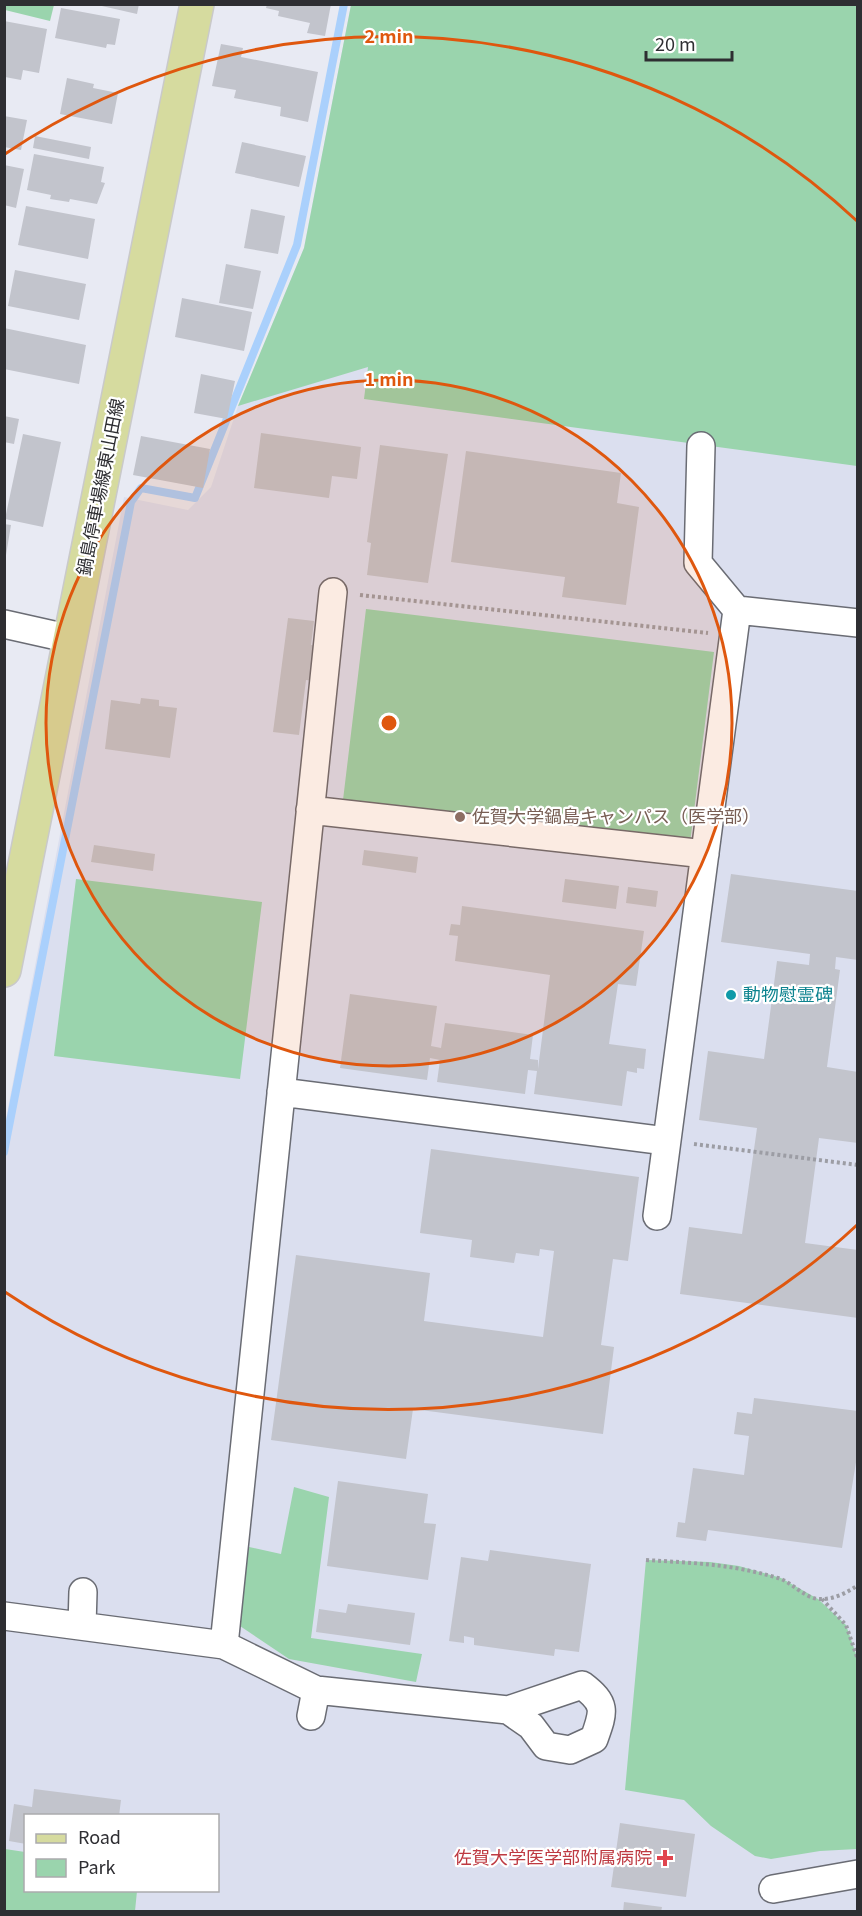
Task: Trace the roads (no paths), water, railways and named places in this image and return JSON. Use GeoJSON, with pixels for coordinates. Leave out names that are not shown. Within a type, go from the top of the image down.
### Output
{"type":"FeatureCollection","features":[{"type":"Feature","properties":{"kind":"main road","name":"鍋島停車場線東山田線"},"geometry":{"type":"LineString","coordinates":[[4,970],[10,907],[71,639],[197,4]]}},
{"type":"Feature","properties":{"kind":"street"},"geometry":{"type":"LineString","coordinates":[[657,1216],[735,623],[698,563],[701,446]]}},
{"type":"Feature","properties":{"kind":"street"},"geometry":{"type":"LineString","coordinates":[[224,1645],[333,592]]}},
{"type":"Feature","properties":{"kind":"street"},"geometry":{"type":"LineString","coordinates":[[735,623],[858,623]]}},
{"type":"Feature","properties":{"kind":"street"},"geometry":{"type":"LineString","coordinates":[[4,624],[71,639]]}},
{"type":"Feature","properties":{"kind":"street"},"geometry":{"type":"LineString","coordinates":[[310,810],[705,854]]}},
{"type":"Feature","properties":{"kind":"street"},"geometry":{"type":"LineString","coordinates":[[281,1092],[666,1141]]}},
{"type":"Feature","properties":{"kind":"street"},"geometry":{"type":"LineString","coordinates":[[82,1626],[83,1592]]}},
{"type":"Feature","properties":{"kind":"street"},"geometry":{"type":"LineString","coordinates":[[4,1616],[224,1645],[314,1703],[508,1710]]}},
{"type":"Feature","properties":{"kind":"street"},"geometry":{"type":"LineString","coordinates":[[772,1889],[858,1874]]}},
{"type":"Feature","properties":{"kind":"waterway"},"geometry":{"type":"LineString","coordinates":[[4,1152],[131,502],[141,488],[195,498],[297,245],[344,4]]}},
{"type":"Feature","properties":{"kind":"place","name":"佐賀大学鍋島キャンパス（医学部）"},"geometry":{"type":"Point","coordinates":[460,817]}},
{"type":"Feature","properties":{"kind":"place","name":"動物慰霊碑"},"geometry":{"type":"Point","coordinates":[731,995]}},
{"type":"Feature","properties":{"kind":"place","name":"佐賀大学医学部附属病院"},"geometry":{"type":"Point","coordinates":[665,1858]}}]}
